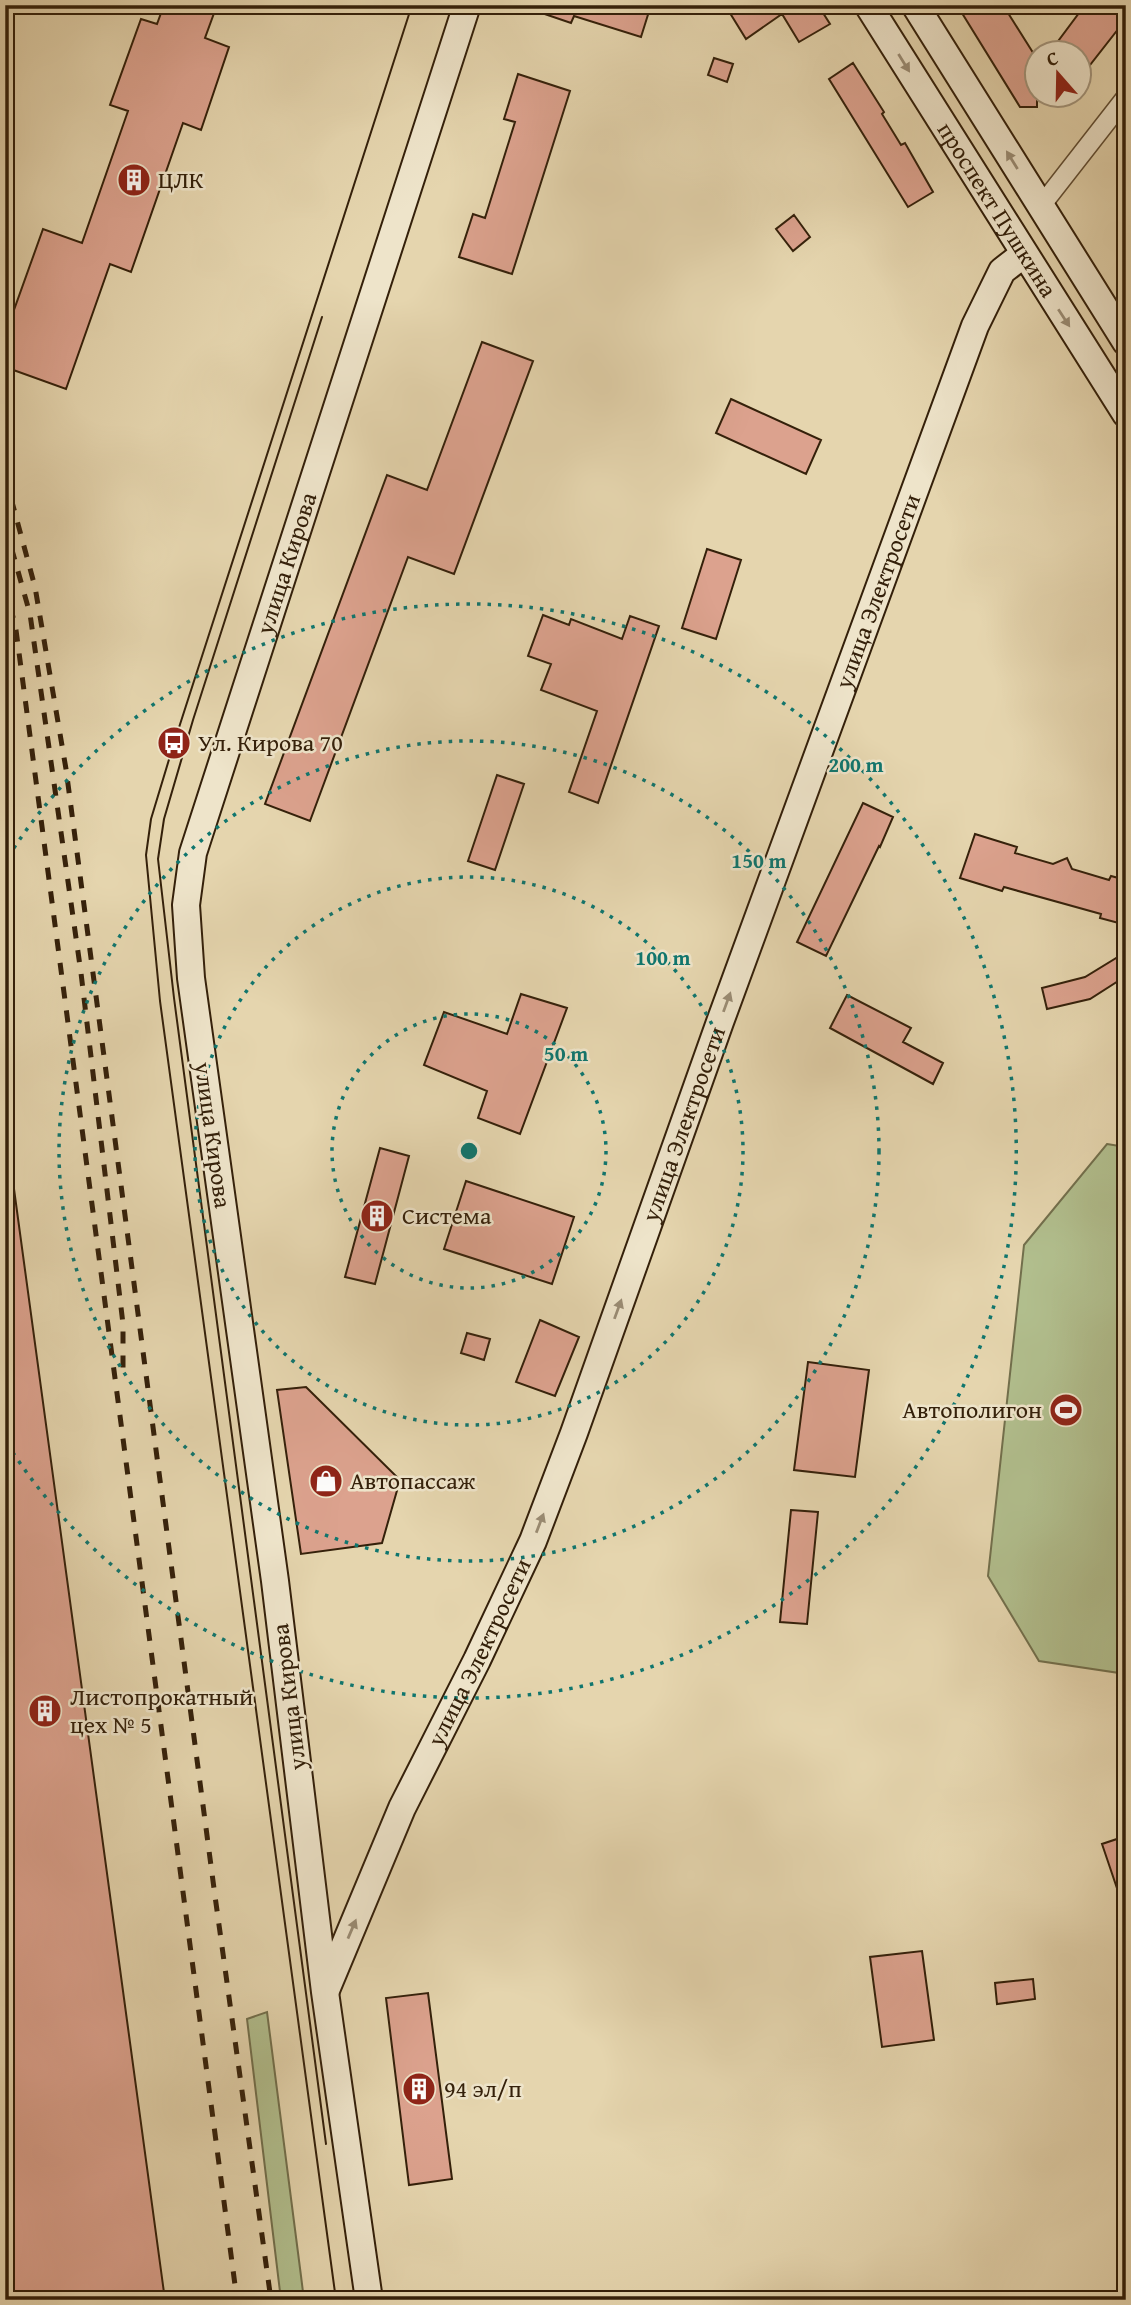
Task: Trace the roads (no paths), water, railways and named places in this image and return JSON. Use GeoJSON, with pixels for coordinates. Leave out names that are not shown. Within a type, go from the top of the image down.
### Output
{"type":"FeatureCollection","features":[{"type":"Feature","properties":{"kind":"main road","name":"улица Кирова"},"geometry":{"type":"LineString","coordinates":[[369,2300],[325,1992],[275,1581],[191,978],[186,905],[193,853],[467,5]]}},
{"type":"Feature","properties":{"kind":"main road","name":"проспект Пушкина"},"geometry":{"type":"LineString","coordinates":[[868,5],[1126,414]]}},
{"type":"Feature","properties":{"kind":"main road","name":"проспект Пушкина"},"geometry":{"type":"LineString","coordinates":[[915,5],[1126,342]]}},
{"type":"Feature","properties":{"kind":"main road","name":"улица Электросети"},"geometry":{"type":"LineString","coordinates":[[325,1992],[402,1808],[477,1660],[533,1541],[975,326],[1002,271],[1024,254]]}},
{"type":"Feature","properties":{"kind":"street"},"geometry":{"type":"LineString","coordinates":[[1041,206],[1126,97]]}},
{"type":"Feature","properties":{"kind":"tram line"},"geometry":{"type":"LineString","coordinates":[[336,2300],[160,1001],[146,855],[151,819],[174,743],[412,5]]}},
{"type":"Feature","properties":{"kind":"tram line"},"geometry":{"type":"LineString","coordinates":[[322,317],[193,720],[164,819],[158,859],[174,998],[326,2144]]}},
{"type":"Feature","properties":{"kind":"railway"},"geometry":{"type":"LineString","coordinates":[[5,476],[35,587],[66,769],[271,2300]]}},
{"type":"Feature","properties":{"kind":"railway"},"geometry":{"type":"LineString","coordinates":[[5,525],[30,614],[81,973],[123,1324],[123,1377]]}},
{"type":"Feature","properties":{"kind":"railway"},"geometry":{"type":"LineString","coordinates":[[5,583],[16,630],[237,2300]]}},
{"type":"Feature","properties":{"kind":"place","name":"ЦЛК"},"geometry":{"type":"Point","coordinates":[134,180]}},
{"type":"Feature","properties":{"kind":"place","name":"Ул. Кирова 70"},"geometry":{"type":"Point","coordinates":[174,743]}},
{"type":"Feature","properties":{"kind":"place","name":"Система"},"geometry":{"type":"Point","coordinates":[377,1216]}},
{"type":"Feature","properties":{"kind":"place","name":"Автополигон"},"geometry":{"type":"Point","coordinates":[1066,1410]}},
{"type":"Feature","properties":{"kind":"place","name":"Автопассаж"},"geometry":{"type":"Point","coordinates":[326,1481]}},
{"type":"Feature","properties":{"kind":"place","name":"Листопрокатный цех № 5"},"geometry":{"type":"Point","coordinates":[45,1711]}},
{"type":"Feature","properties":{"kind":"place","name":"94 эл/п"},"geometry":{"type":"Point","coordinates":[419,2089]}}]}
